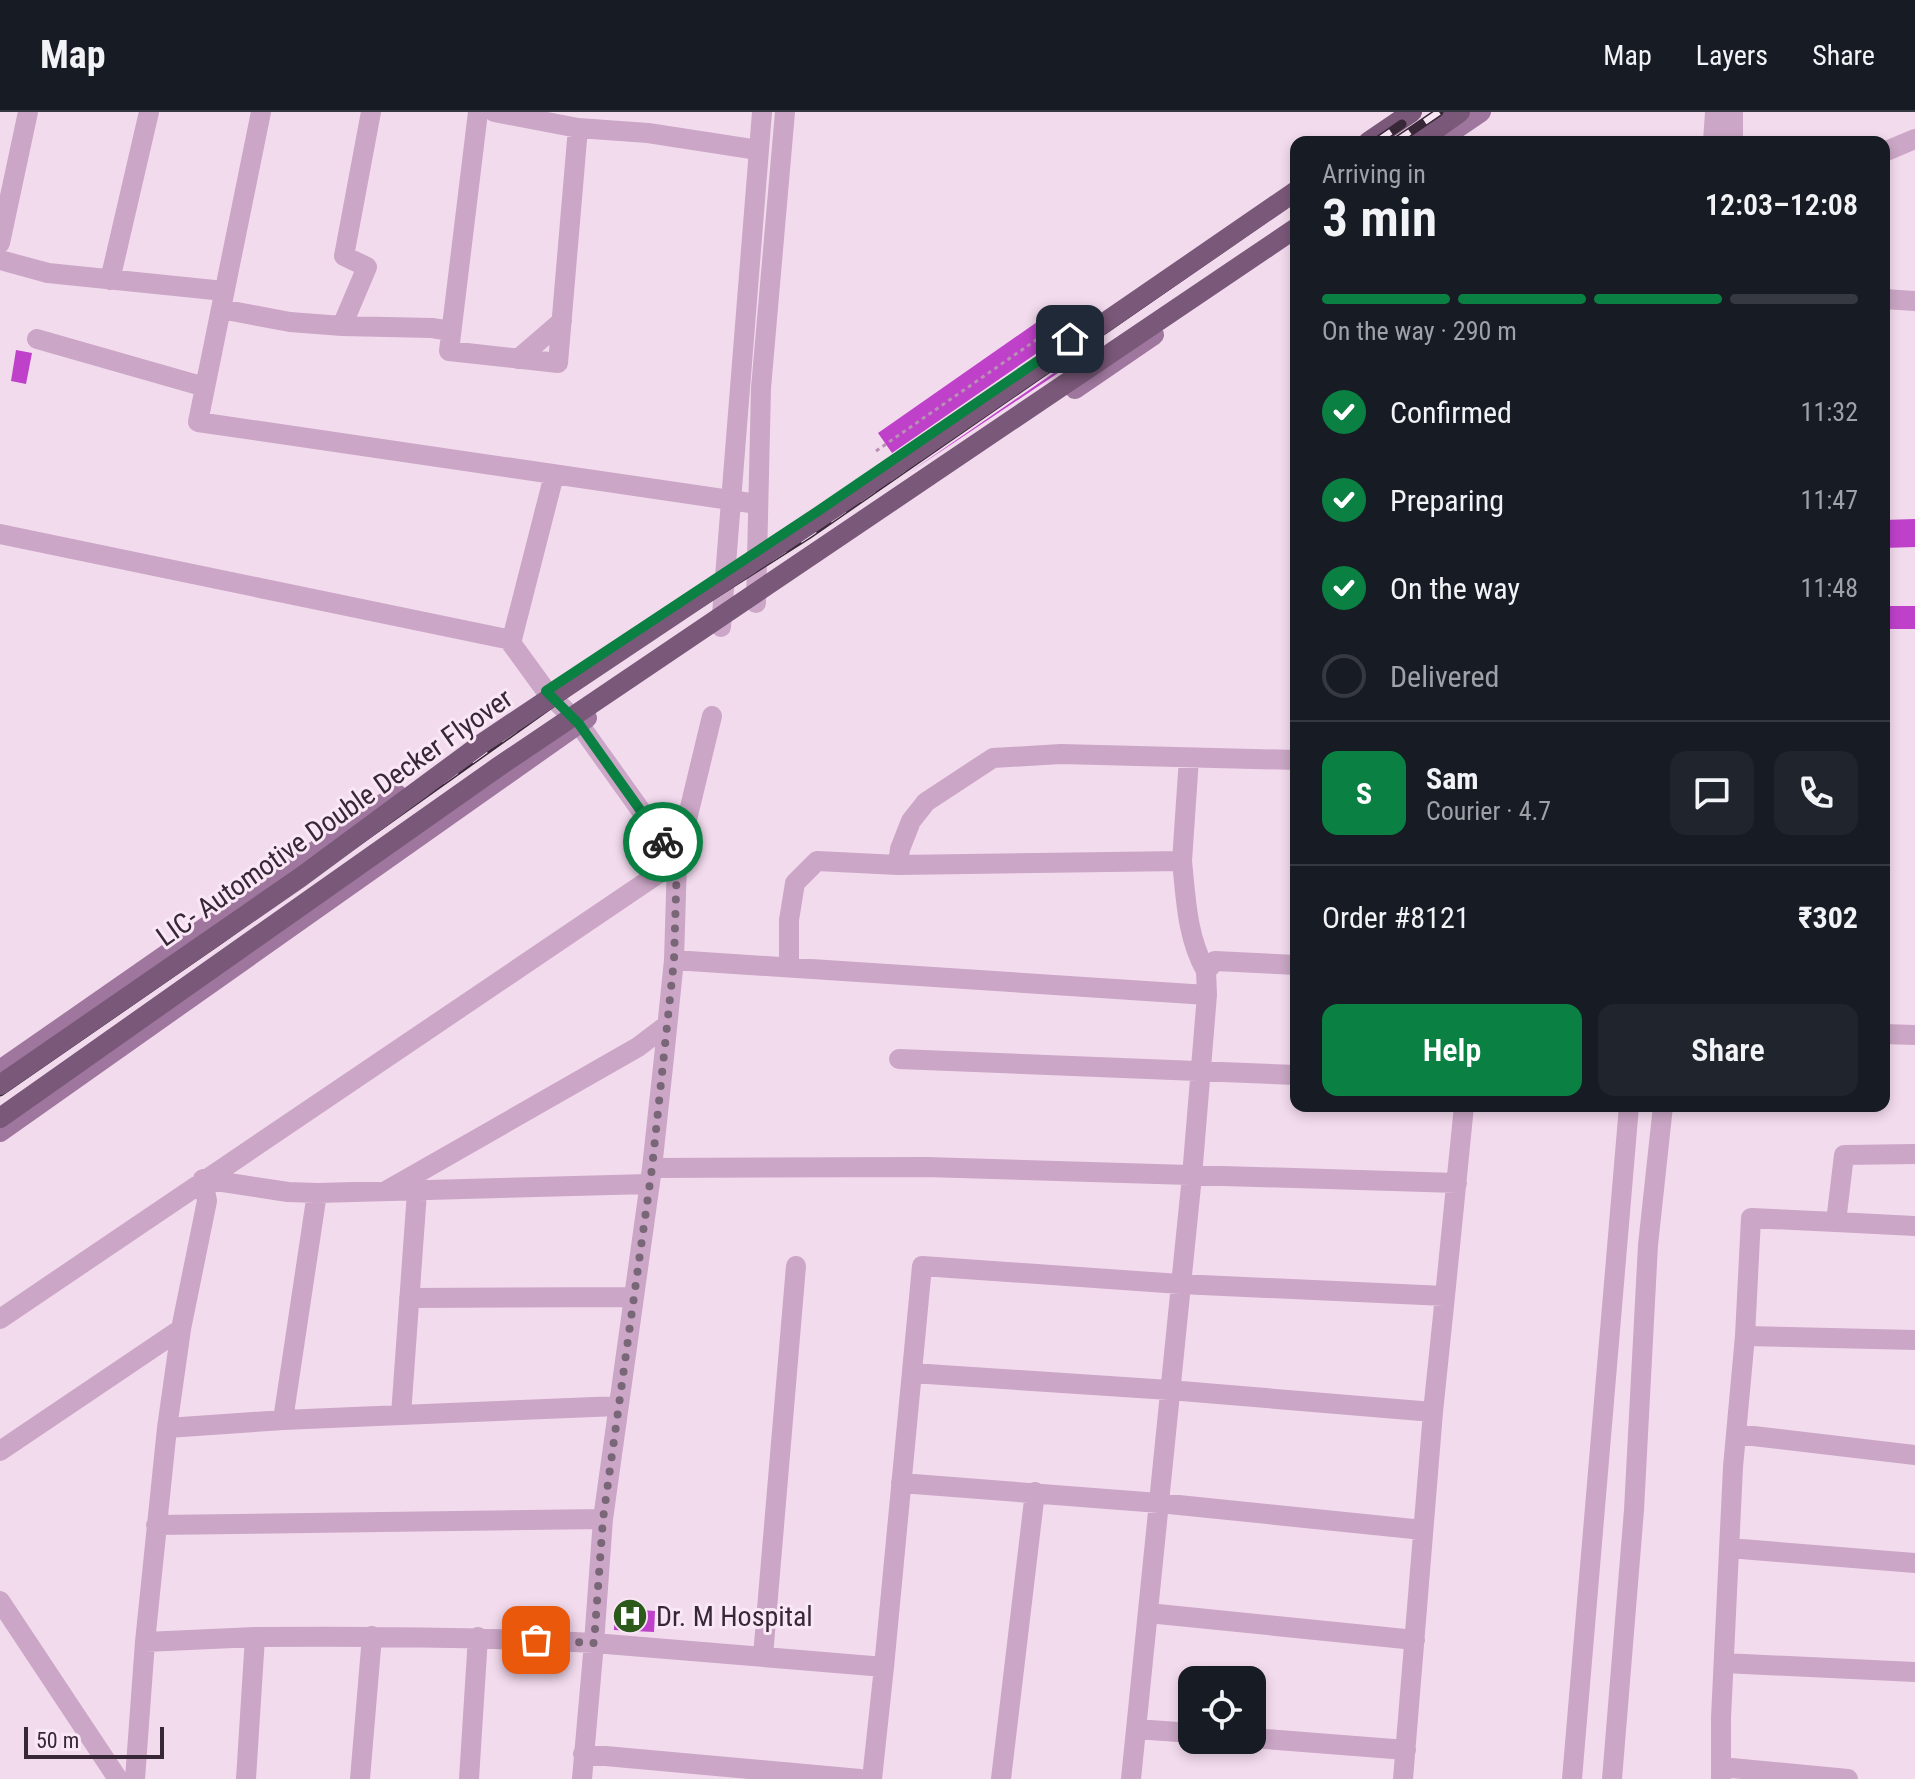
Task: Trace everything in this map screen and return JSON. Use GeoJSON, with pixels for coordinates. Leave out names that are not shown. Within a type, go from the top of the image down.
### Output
{"type":"FeatureCollection","features":[{"type":"Feature","properties":{"kind":"main road"},"geometry":{"type":"LineString","coordinates":[[1365,136],[1399,112]]}},
{"type":"Feature","properties":{"kind":"main road"},"geometry":{"type":"LineString","coordinates":[[1377,136],[1412,112]]}},
{"type":"Feature","properties":{"kind":"main road"},"geometry":{"type":"LineString","coordinates":[[1426,136],[1460,112]]}},
{"type":"Feature","properties":{"kind":"main road"},"geometry":{"type":"LineString","coordinates":[[1446,136],[1481,112]]}},
{"type":"Feature","properties":{"kind":"main road"},"geometry":{"type":"LineString","coordinates":[[0,1070],[546,691],[757,552],[1290,188]]}},
{"type":"Feature","properties":{"kind":"main road","name":"LIC- Automotive Double Decker Flyover"},"geometry":{"type":"LineString","coordinates":[[0,1085],[301,877],[481,744],[855,494],[1290,195]]}},
{"type":"Feature","properties":{"kind":"main road","name":"LIC- Automotive Double Decker Flyover"},"geometry":{"type":"LineString","coordinates":[[0,1118],[498,767],[1290,232]]}},
{"type":"Feature","properties":{"kind":"main road"},"geometry":{"type":"LineString","coordinates":[[0,1132],[579,724],[1290,242]]}},
{"type":"Feature","properties":{"kind":"street"},"geometry":{"type":"LineString","coordinates":[[0,243],[28,112]]}},
{"type":"Feature","properties":{"kind":"street"},"geometry":{"type":"LineString","coordinates":[[110,280],[149,112]]}},
{"type":"Feature","properties":{"kind":"street"},"geometry":{"type":"LineString","coordinates":[[261,112],[198,422],[757,504]]}},
{"type":"Feature","properties":{"kind":"street"},"geometry":{"type":"LineString","coordinates":[[342,326],[367,267],[344,256],[371,112]]}},
{"type":"Feature","properties":{"kind":"street"},"geometry":{"type":"LineString","coordinates":[[478,112],[449,351],[558,363],[578,128]]}},
{"type":"Feature","properties":{"kind":"street"},"geometry":{"type":"LineString","coordinates":[[494,112],[578,128],[648,133],[758,150]]}},
{"type":"Feature","properties":{"kind":"street"},"geometry":{"type":"LineString","coordinates":[[721,627],[762,112]]}},
{"type":"Feature","properties":{"kind":"street"},"geometry":{"type":"LineString","coordinates":[[756,603],[761,388],[785,112]]}},
{"type":"Feature","properties":{"kind":"street"},"geometry":{"type":"LineString","coordinates":[[1713,136],[1715,112]]}},
{"type":"Feature","properties":{"kind":"street"},"geometry":{"type":"LineString","coordinates":[[1733,112],[1733,136]]}},
{"type":"Feature","properties":{"kind":"street"},"geometry":{"type":"LineString","coordinates":[[1890,149],[1915,139]]}},
{"type":"Feature","properties":{"kind":"street"},"geometry":{"type":"LineString","coordinates":[[0,260],[48,273],[110,280],[222,300],[290,322],[451,331]]}},
{"type":"Feature","properties":{"kind":"street"},"geometry":{"type":"LineString","coordinates":[[1890,299],[1915,301]]}},
{"type":"Feature","properties":{"kind":"street"},"geometry":{"type":"LineString","coordinates":[[518,359],[562,321]]}},
{"type":"Feature","properties":{"kind":"street"},"geometry":{"type":"LineString","coordinates":[[37,339],[205,387]]}},
{"type":"Feature","properties":{"kind":"street"},"geometry":{"type":"LineString","coordinates":[[554,475],[511,640],[512,646],[546,691],[579,724],[677,861]]}},
{"type":"Feature","properties":{"kind":"street"},"geometry":{"type":"LineString","coordinates":[[0,534],[511,640]]}},
{"type":"Feature","properties":{"kind":"street"},"geometry":{"type":"LineString","coordinates":[[582,1779],[603,1519],[651,1176],[674,960],[677,861],[712,716]]}},
{"type":"Feature","properties":{"kind":"street"},"geometry":{"type":"LineString","coordinates":[[898,865],[900,849],[911,821],[926,802],[993,758],[1061,754],[1290,760]]}},
{"type":"Feature","properties":{"kind":"street"},"geometry":{"type":"LineString","coordinates":[[1131,1779],[1192,1176],[1207,995],[1206,971],[1196,953],[1189,925],[1182,861],[1189,758]]}},
{"type":"Feature","properties":{"kind":"street"},"geometry":{"type":"LineString","coordinates":[[0,1319],[677,861]]}},
{"type":"Feature","properties":{"kind":"street"},"geometry":{"type":"LineString","coordinates":[[789,968],[789,920],[795,883],[817,861],[898,865],[1182,861]]}},
{"type":"Feature","properties":{"kind":"street"},"geometry":{"type":"LineString","coordinates":[[674,960],[1207,995]]}},
{"type":"Feature","properties":{"kind":"street"},"geometry":{"type":"LineString","coordinates":[[1206,971],[1215,961],[1290,965]]}},
{"type":"Feature","properties":{"kind":"street"},"geometry":{"type":"LineString","coordinates":[[386,1191],[638,1047],[667,1025]]}},
{"type":"Feature","properties":{"kind":"street"},"geometry":{"type":"LineString","coordinates":[[1890,1034],[1915,1035]]}},
{"type":"Feature","properties":{"kind":"street"},"geometry":{"type":"LineString","coordinates":[[899,1059],[1290,1075]]}},
{"type":"Feature","properties":{"kind":"street"},"geometry":{"type":"LineString","coordinates":[[1403,1779],[1433,1412],[1463,1112]]}},
{"type":"Feature","properties":{"kind":"street"},"geometry":{"type":"LineString","coordinates":[[1572,1779],[1628,1112]]}},
{"type":"Feature","properties":{"kind":"street"},"geometry":{"type":"LineString","coordinates":[[1612,1779],[1634,1510],[1648,1245],[1662,1112]]}},
{"type":"Feature","properties":{"kind":"street"},"geometry":{"type":"LineString","coordinates":[[1836,1222],[1844,1155],[1915,1154]]}},
{"type":"Feature","properties":{"kind":"street"},"geometry":{"type":"LineString","coordinates":[[203,1179],[288,1192],[417,1192],[651,1176],[926,1167],[1457,1183]]}},
{"type":"Feature","properties":{"kind":"street"},"geometry":{"type":"LineString","coordinates":[[135,1779],[156,1525],[181,1329],[207,1201],[203,1179]]}},
{"type":"Feature","properties":{"kind":"street"},"geometry":{"type":"LineString","coordinates":[[1622,1190],[1654,1191]]}},
{"type":"Feature","properties":{"kind":"street"},"geometry":{"type":"LineString","coordinates":[[401,1415],[417,1192]]}},
{"type":"Feature","properties":{"kind":"street"},"geometry":{"type":"LineString","coordinates":[[283,1420],[317,1193]]}},
{"type":"Feature","properties":{"kind":"street"},"geometry":{"type":"LineString","coordinates":[[1848,1779],[1721,1773],[1729,1548],[1751,1218],[1915,1226]]}},
{"type":"Feature","properties":{"kind":"street"},"geometry":{"type":"LineString","coordinates":[[763,1656],[796,1266]]}},
{"type":"Feature","properties":{"kind":"street"},"geometry":{"type":"LineString","coordinates":[[872,1779],[922,1266],[1180,1284],[1445,1296]]}},
{"type":"Feature","properties":{"kind":"street"},"geometry":{"type":"LineString","coordinates":[[409,1298],[633,1297]]}},
{"type":"Feature","properties":{"kind":"street"},"geometry":{"type":"LineString","coordinates":[[0,1451],[181,1329]]}},
{"type":"Feature","properties":{"kind":"street"},"geometry":{"type":"LineString","coordinates":[[1745,1336],[1915,1340]]}},
{"type":"Feature","properties":{"kind":"street"},"geometry":{"type":"LineString","coordinates":[[912,1373],[1433,1412]]}},
{"type":"Feature","properties":{"kind":"street"},"geometry":{"type":"LineString","coordinates":[[167,1428],[618,1406]]}},
{"type":"Feature","properties":{"kind":"street"},"geometry":{"type":"LineString","coordinates":[[1736,1434],[1915,1455]]}},
{"type":"Feature","properties":{"kind":"street"},"geometry":{"type":"LineString","coordinates":[[901,1483],[1159,1503],[1423,1530]]}},
{"type":"Feature","properties":{"kind":"street"},"geometry":{"type":"LineString","coordinates":[[1001,1779],[1035,1492]]}},
{"type":"Feature","properties":{"kind":"street"},"geometry":{"type":"LineString","coordinates":[[156,1525],[603,1519]]}},
{"type":"Feature","properties":{"kind":"street"},"geometry":{"type":"LineString","coordinates":[[1729,1548],[1915,1563]]}},
{"type":"Feature","properties":{"kind":"street"},"geometry":{"type":"LineString","coordinates":[[0,1601],[118,1779]]}},
{"type":"Feature","properties":{"kind":"street"},"geometry":{"type":"LineString","coordinates":[[1148,1613],[1415,1640]]}},
{"type":"Feature","properties":{"kind":"street"},"geometry":{"type":"LineString","coordinates":[[360,1779],[372,1636]]}},
{"type":"Feature","properties":{"kind":"street"},"geometry":{"type":"LineString","coordinates":[[145,1642],[255,1637],[478,1637],[594,1643],[884,1667]]}},
{"type":"Feature","properties":{"kind":"street"},"geometry":{"type":"LineString","coordinates":[[246,1779],[255,1637]]}},
{"type":"Feature","properties":{"kind":"street"},"geometry":{"type":"LineString","coordinates":[[469,1779],[478,1637]]}},
{"type":"Feature","properties":{"kind":"street"},"geometry":{"type":"LineString","coordinates":[[1724,1663],[1915,1672]]}},
{"type":"Feature","properties":{"kind":"street"},"geometry":{"type":"LineString","coordinates":[[1136,1729],[1178,1732]]}},
{"type":"Feature","properties":{"kind":"street"},"geometry":{"type":"LineString","coordinates":[[1266,1739],[1406,1750]]}},
{"type":"Feature","properties":{"kind":"street"},"geometry":{"type":"LineString","coordinates":[[583,1754],[860,1779]]}},
{"type":"Feature","properties":{"kind":"path"},"geometry":{"type":"LineString","coordinates":[[876,451],[1075,313]]}},
{"type":"Feature","properties":{"kind":"building"},"geometry":{"type":"Polygon","coordinates":[[[1060,306],[1075,327],[892,453],[878,433],[1060,306]]]}},
{"type":"Feature","properties":{"kind":"building"},"geometry":{"type":"Polygon","coordinates":[[[1090,348],[1085,355],[907,474],[1090,348]]]}},
{"type":"Feature","properties":{"kind":"building"},"geometry":{"type":"Polygon","coordinates":[[[16,350],[32,353],[26,384],[11,381],[16,350]]]}},
{"type":"Feature","properties":{"kind":"building"},"geometry":{"type":"Polygon","coordinates":[[[1915,519],[1915,547],[1890,548],[1890,520],[1915,519]]]}},
{"type":"Feature","properties":{"kind":"building"},"geometry":{"type":"Polygon","coordinates":[[[1890,606],[1915,606],[1915,629],[1890,629],[1890,606]]]}},
{"type":"Feature","properties":{"kind":"building"},"geometry":{"type":"Polygon","coordinates":[[[615,1608],[655,1611],[654,1632],[614,1630],[615,1608]]]}},
{"type":"Feature","properties":{"kind":"railway"},"geometry":{"type":"LineString","coordinates":[[1404,136],[1439,112]]}},
{"type":"Feature","properties":{"kind":"railway"},"geometry":{"type":"LineString","coordinates":[[1385,136],[1402,124]]}},
{"type":"Feature","properties":{"kind":"railway"},"geometry":{"type":"LineString","coordinates":[[0,1092],[624,652],[808,535],[1290,201]]}},
{"type":"Feature","properties":{"kind":"way so far"},"geometry":{"type":"LineString","coordinates":[[536,1640],[594,1643],[603,1519],[648,1201],[674,960],[677,861],[663,842]]}},
{"type":"Feature","properties":{"kind":"place","name":"Dr. M Hospital"},"geometry":{"type":"Point","coordinates":[630,1616]}},
{"type":"Feature","properties":{"kind":"route"},"geometry":{"type":"LineString","coordinates":[[663,842],[579,724],[546,691],[1070,339]]}}]}
